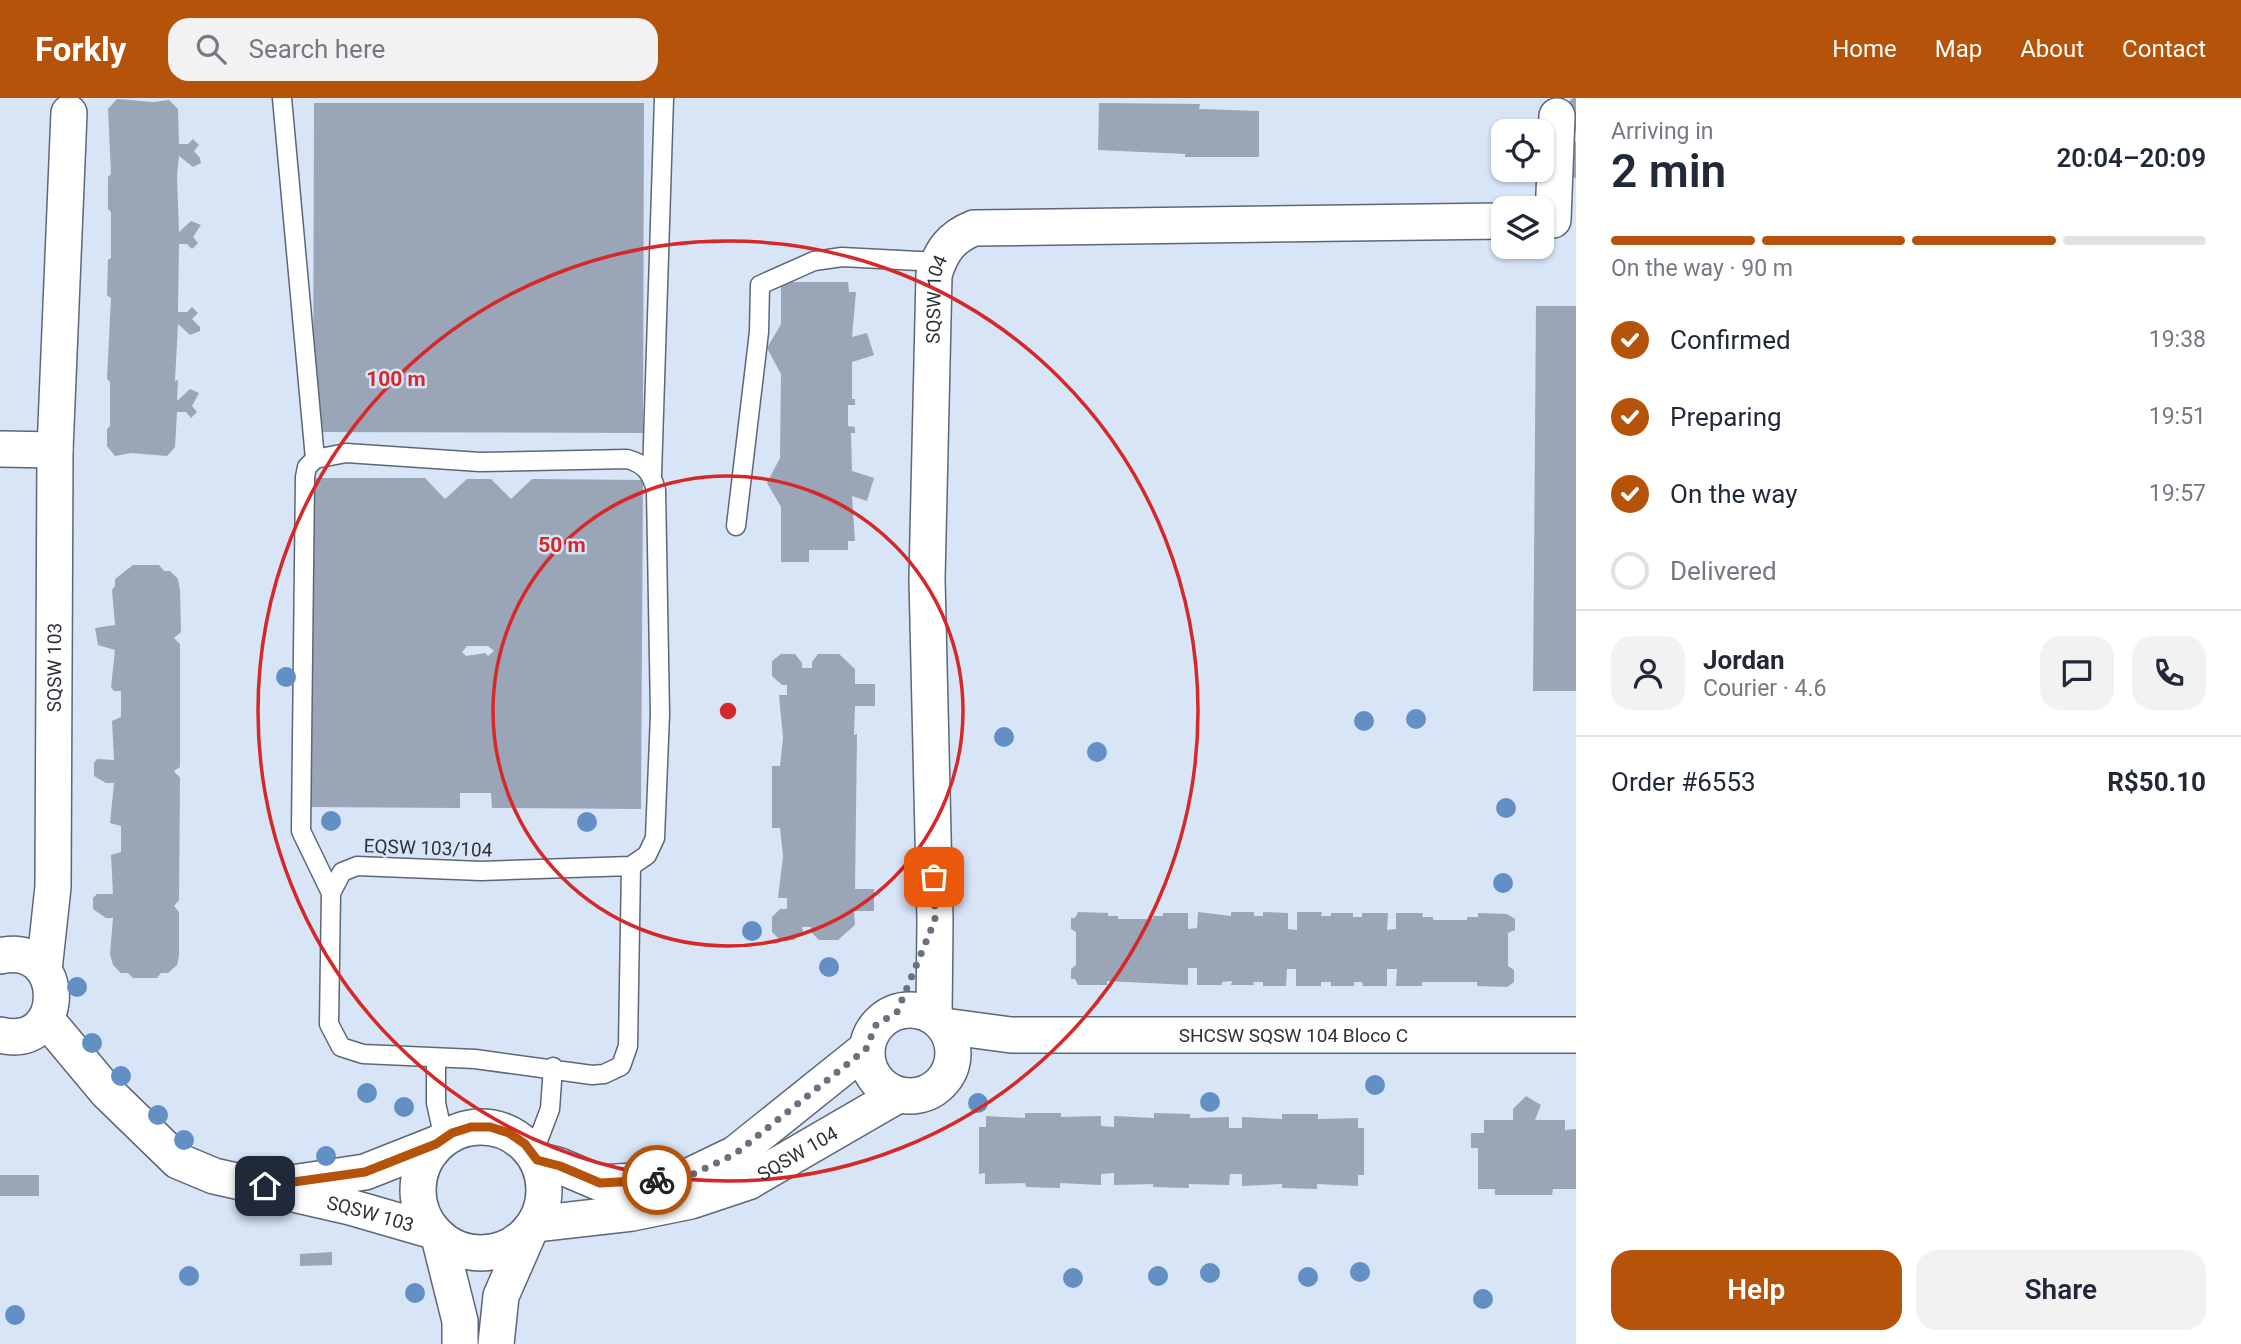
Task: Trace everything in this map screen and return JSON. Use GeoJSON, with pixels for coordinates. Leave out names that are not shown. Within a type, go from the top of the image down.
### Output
{"type":"FeatureCollection","features":[{"type":"Feature","properties":{"kind":"street","name":"SQSW 103"},"geometry":{"type":"LineString","coordinates":[[69,113],[55,450],[53,887],[44,970],[53,995],[23,1030],[90,1074],[153,1140],[178,1161],[214,1176],[265,1186],[436,1234]]}},
{"type":"Feature","properties":{"kind":"street"},"geometry":{"type":"LineString","coordinates":[[1557,116],[1557,220]]}},
{"type":"Feature","properties":{"kind":"street","name":"SQSW 104"},"geometry":{"type":"LineString","coordinates":[[939,1022],[927,579],[934,275],[938,262],[953,238],[974,228],[1491,221]]}},
{"type":"Feature","properties":{"kind":"street"},"geometry":{"type":"LineString","coordinates":[[0,449],[55,450]]}},
{"type":"Feature","properties":{"kind":"street"},"geometry":{"type":"LineString","coordinates":[[4,955],[53,887]]}},
{"type":"Feature","properties":{"kind":"street","name":"SQSW 104"},"geometry":{"type":"LineString","coordinates":[[897,1012],[935,920]]}},
{"type":"Feature","properties":{"kind":"street"},"geometry":{"type":"LineString","coordinates":[[4,955],[22,955],[44,970]]}},
{"type":"Feature","properties":{"kind":"street"},"geometry":{"type":"LineString","coordinates":[[945,1078],[953,1058],[950,1035],[939,1022],[910,1010],[897,1012],[876,1025],[866,1049],[870,1072],[887,1090],[898,1095],[925,1094],[1011,1035]]}},
{"type":"Feature","properties":{"kind":"street","name":"SHCSW SQSW 104 Bloco C"},"geometry":{"type":"LineString","coordinates":[[939,1022],[1011,1035],[1576,1035]]}},
{"type":"Feature","properties":{"kind":"street","name":"SQSW 104"},"geometry":{"type":"LineString","coordinates":[[532,1228],[632,1213],[688,1189],[866,1049]]}},
{"type":"Feature","properties":{"kind":"street","name":"SQSW 104"},"geometry":{"type":"LineString","coordinates":[[535,1157],[600,1183],[688,1189],[748,1182],[898,1095]]}},
{"type":"Feature","properties":{"kind":"street"},"geometry":{"type":"LineString","coordinates":[[460,1344],[460,1321],[436,1234],[423,1215],[418,1197],[418,1178],[425,1160],[440,1141],[471,1127],[490,1127],[509,1133],[535,1157],[545,1192],[532,1228],[500,1296],[496,1344]]}},
{"type":"Feature","properties":{"kind":"street","name":"SQSW 103"},"geometry":{"type":"LineString","coordinates":[[265,1186],[365,1172],[440,1141]]}},
{"type":"Feature","properties":{"kind":"street"},"geometry":{"type":"LineString","coordinates":[[436,1234],[455,1248],[475,1253],[495,1252],[513,1245],[532,1228]]}},
{"type":"Feature","properties":{"kind":"lane"},"geometry":{"type":"LineString","coordinates":[[282,98],[315,459]]}},
{"type":"Feature","properties":{"kind":"lane"},"geometry":{"type":"LineString","coordinates":[[652,475],[637,462],[627,459],[480,462],[346,453],[315,459],[307,467],[302,831],[331,893],[329,1024],[336,1041],[352,1052],[553,1067],[604,1074],[621,1066],[624,1060],[628,1046],[631,866],[647,855],[655,838],[660,714],[656,490],[652,475],[664,98]]}},
{"type":"Feature","properties":{"kind":"lane"},"geometry":{"type":"LineString","coordinates":[[736,526],[759,332],[760,285],[814,261],[842,257],[938,262]]}},
{"type":"Feature","properties":{"kind":"lane","name":"EQSW 103/104"},"geometry":{"type":"LineString","coordinates":[[331,893],[342,872],[357,866],[481,871],[631,866]]}},
{"type":"Feature","properties":{"kind":"lane"},"geometry":{"type":"LineString","coordinates":[[436,1058],[436,1102],[440,1141]]}},
{"type":"Feature","properties":{"kind":"lane"},"geometry":{"type":"LineString","coordinates":[[535,1157],[550,1108],[553,1067]]}},
{"type":"Feature","properties":{"kind":"building"},"geometry":{"type":"Polygon","coordinates":[[[1576,98],[1576,132],[1567,132],[1564,106],[1576,98]]]}},
{"type":"Feature","properties":{"kind":"building"},"geometry":{"type":"Polygon","coordinates":[[[117,99],[153,102],[169,100],[178,109],[179,144],[188,144],[193,139],[199,145],[194,151],[201,163],[193,167],[179,156],[177,176],[179,232],[191,221],[201,225],[193,237],[198,243],[192,249],[187,244],[179,244],[178,312],[187,312],[192,307],[198,313],[192,319],[200,327],[200,331],[190,335],[178,324],[175,381],[178,380],[177,401],[190,389],[199,393],[192,406],[197,412],[191,418],[186,412],[177,412],[175,447],[167,456],[131,453],[115,456],[107,446],[107,429],[110,426],[110,382],[107,379],[111,298],[107,295],[108,260],[111,258],[108,109],[117,99]]]}},
{"type":"Feature","properties":{"kind":"building"},"geometry":{"type":"Polygon","coordinates":[[[314,103],[644,103],[643,433],[313,432],[314,103]]]}},
{"type":"Feature","properties":{"kind":"building"},"geometry":{"type":"Polygon","coordinates":[[[1099,103],[1200,104],[1199,109],[1259,111],[1259,157],[1185,157],[1185,154],[1098,150],[1099,103]]]}},
{"type":"Feature","properties":{"kind":"building"},"geometry":{"type":"Polygon","coordinates":[[[1567,141],[1576,142],[1576,179],[1563,167],[1567,141]]]}},
{"type":"Feature","properties":{"kind":"building"},"geometry":{"type":"Polygon","coordinates":[[[781,282],[848,282],[849,292],[856,292],[852,337],[867,333],[874,355],[852,362],[852,399],[855,399],[855,405],[848,405],[848,426],[855,427],[855,433],[851,433],[852,471],[874,478],[867,501],[852,496],[855,541],[848,541],[848,550],[809,550],[809,562],[781,562],[781,507],[767,483],[780,458],[781,374],[767,348],[781,324],[781,282]]]}},
{"type":"Feature","properties":{"kind":"building"},"geometry":{"type":"Polygon","coordinates":[[[1536,306],[1576,306],[1576,691],[1533,691],[1536,306]]]}},
{"type":"Feature","properties":{"kind":"building"},"geometry":{"type":"Polygon","coordinates":[[[312,478],[425,478],[445,499],[467,479],[491,479],[511,499],[532,479],[643,480],[641,809],[492,808],[491,793],[460,793],[460,808],[306,807],[312,478]],[[467,646],[462,652],[466,656],[485,653],[488,656],[494,651],[488,646],[467,646]]]}},
{"type":"Feature","properties":{"kind":"building"},"geometry":{"type":"Polygon","coordinates":[[[133,565],[159,565],[178,579],[180,590],[181,632],[174,638],[180,644],[180,767],[174,771],[180,778],[179,900],[174,906],[179,912],[179,956],[177,965],[157,978],[133,978],[128,973],[121,973],[113,965],[110,954],[113,918],[106,918],[93,909],[93,898],[97,894],[113,894],[111,855],[121,852],[121,826],[110,823],[114,783],[106,783],[94,776],[94,763],[97,759],[114,760],[112,721],[121,717],[121,691],[114,691],[111,687],[115,650],[98,645],[95,628],[115,625],[112,590],[115,579],[133,565]]]}},
{"type":"Feature","properties":{"kind":"building"},"geometry":{"type":"Polygon","coordinates":[[[781,654],[795,654],[802,663],[802,668],[812,668],[812,662],[818,654],[839,654],[855,669],[855,684],[875,684],[875,706],[855,706],[854,735],[857,734],[855,889],[874,889],[874,911],[854,911],[855,925],[838,940],[819,940],[811,932],[811,927],[802,927],[803,931],[794,940],[781,941],[772,932],[772,917],[780,909],[787,909],[787,898],[778,898],[783,856],[780,828],[772,828],[772,766],[780,766],[783,738],[779,695],[787,695],[787,685],[782,685],[772,676],[772,661],[781,654]]]}},
{"type":"Feature","properties":{"kind":"building"},"geometry":{"type":"Polygon","coordinates":[[[1078,912],[1108,913],[1108,916],[1118,916],[1118,919],[1153,919],[1153,916],[1163,916],[1163,913],[1188,913],[1188,929],[1197,928],[1198,912],[1231,916],[1231,912],[1254,912],[1254,916],[1263,916],[1263,912],[1288,913],[1288,929],[1297,930],[1297,912],[1322,912],[1321,916],[1353,913],[1353,917],[1362,917],[1362,913],[1388,913],[1387,930],[1396,929],[1396,913],[1423,913],[1422,917],[1433,917],[1433,920],[1467,920],[1467,917],[1478,917],[1478,913],[1507,914],[1515,919],[1515,930],[1508,933],[1508,966],[1514,970],[1514,982],[1507,987],[1477,986],[1477,982],[1422,982],[1422,986],[1396,986],[1397,969],[1387,969],[1387,986],[1363,986],[1362,982],[1354,982],[1354,986],[1331,986],[1331,982],[1321,982],[1321,986],[1296,986],[1296,969],[1287,969],[1286,986],[1263,986],[1263,982],[1253,982],[1254,985],[1231,985],[1232,981],[1222,982],[1222,985],[1197,985],[1197,968],[1188,968],[1188,985],[1107,981],[1107,985],[1078,985],[1075,979],[1071,979],[1071,969],[1076,965],[1076,932],[1071,929],[1071,918],[1075,918],[1078,912]]]}},
{"type":"Feature","properties":{"kind":"building"},"geometry":{"type":"Polygon","coordinates":[[[1526,1096],[1541,1105],[1535,1120],[1565,1120],[1565,1130],[1576,1129],[1576,1189],[1553,1189],[1552,1195],[1495,1195],[1495,1189],[1478,1189],[1478,1148],[1471,1148],[1471,1133],[1484,1133],[1484,1120],[1513,1120],[1513,1109],[1526,1096]]]}},
{"type":"Feature","properties":{"kind":"building"},"geometry":{"type":"Polygon","coordinates":[[[1025,1113],[1061,1113],[1061,1117],[1101,1116],[1101,1126],[1114,1127],[1114,1116],[1154,1118],[1154,1113],[1190,1114],[1190,1118],[1229,1117],[1229,1128],[1242,1128],[1242,1117],[1282,1119],[1282,1114],[1318,1114],[1318,1119],[1358,1118],[1358,1128],[1364,1128],[1364,1175],[1358,1175],[1358,1186],[1317,1184],[1317,1189],[1282,1188],[1282,1184],[1242,1186],[1242,1174],[1230,1174],[1229,1185],[1189,1184],[1189,1188],[1153,1187],[1153,1184],[1114,1185],[1114,1173],[1101,1174],[1101,1185],[1060,1183],[1060,1188],[1026,1187],[1025,1183],[985,1184],[985,1173],[979,1174],[979,1127],[986,1127],[986,1116],[1025,1118],[1025,1113]]]}},
{"type":"Feature","properties":{"kind":"building"},"geometry":{"type":"Polygon","coordinates":[[[0,1175],[39,1175],[39,1196],[0,1196],[0,1175]]]}},
{"type":"Feature","properties":{"kind":"building"},"geometry":{"type":"Polygon","coordinates":[[[332,1252],[332,1265],[300,1266],[300,1254],[332,1252]]]}},
{"type":"Feature","properties":{"kind":"way so far"},"geometry":{"type":"LineString","coordinates":[[657,1180],[685,1178],[735,1154],[866,1049],[876,1025],[897,1012],[907,991],[935,920],[934,877]]}},
{"type":"Feature","properties":{"kind":"route"},"geometry":{"type":"LineString","coordinates":[[265,1186],[365,1172],[401,1159],[436,1144],[452,1133],[471,1127],[490,1127],[509,1133],[525,1144],[537,1160],[560,1166],[600,1183],[657,1180]]}}]}
